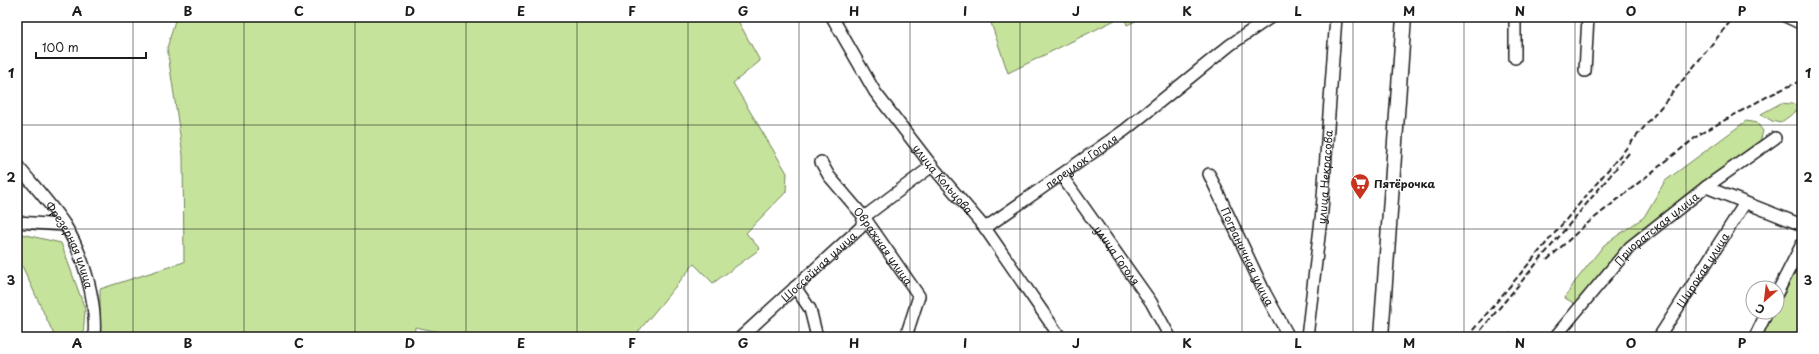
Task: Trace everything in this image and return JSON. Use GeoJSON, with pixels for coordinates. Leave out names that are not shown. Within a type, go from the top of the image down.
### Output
{"type":"FeatureCollection","features":[{"type":"Feature","properties":{"kind":"main road"},"geometry":{"type":"LineString","coordinates":[[1380,337],[1404,17]]}},
{"type":"Feature","properties":{"kind":"street","name":"улица Кольцова"},"geometry":{"type":"LineString","coordinates":[[832,17],[875,92],[932,166],[985,228],[1060,337]]}},
{"type":"Feature","properties":{"kind":"street","name":"переулок Гоголя"},"geometry":{"type":"LineString","coordinates":[[985,228],[1125,130],[1230,45],[1272,17]]}},
{"type":"Feature","properties":{"kind":"street","name":"улица Некрасова"},"geometry":{"type":"LineString","coordinates":[[1307,337],[1322,211],[1336,17]]}},
{"type":"Feature","properties":{"kind":"street"},"geometry":{"type":"LineString","coordinates":[[1515,17],[1515,58]]}},
{"type":"Feature","properties":{"kind":"street"},"geometry":{"type":"LineString","coordinates":[[1585,70],[1588,17]]}},
{"type":"Feature","properties":{"kind":"street"},"geometry":{"type":"LineString","coordinates":[[1786,17],[1802,24]]}},
{"type":"Feature","properties":{"kind":"street","name":"Приоратская улица"},"geometry":{"type":"LineString","coordinates":[[1555,337],[1630,247],[1706,187],[1775,138]]}},
{"type":"Feature","properties":{"kind":"street","name":"Овражная улица"},"geometry":{"type":"LineString","coordinates":[[821,162],[829,176],[864,217],[919,296],[907,333],[910,337]]}},
{"type":"Feature","properties":{"kind":"street","name":"Фрезерная улица"},"geometry":{"type":"LineString","coordinates":[[17,165],[64,225],[75,246],[90,290],[95,322],[94,337]]}},
{"type":"Feature","properties":{"kind":"street","name":"Шоссейная улица"},"geometry":{"type":"LineString","coordinates":[[741,337],[860,227],[864,217],[932,166]]}},
{"type":"Feature","properties":{"kind":"street","name":"Пограничная улица"},"geometry":{"type":"LineString","coordinates":[[1209,174],[1266,293],[1289,337]]}},
{"type":"Feature","properties":{"kind":"street","name":"улица Гоголя"},"geometry":{"type":"LineString","coordinates":[[1061,175],[1151,302],[1170,337]]}},
{"type":"Feature","properties":{"kind":"street"},"geometry":{"type":"LineString","coordinates":[[1706,187],[1802,225]]}},
{"type":"Feature","properties":{"kind":"street","name":"Широкая улица"},"geometry":{"type":"LineString","coordinates":[[1658,337],[1745,203]]}},
{"type":"Feature","properties":{"kind":"street"},"geometry":{"type":"LineString","coordinates":[[17,222],[64,225]]}},
{"type":"Feature","properties":{"kind":"street"},"geometry":{"type":"LineString","coordinates":[[1784,280],[1802,244]]}},
{"type":"Feature","properties":{"kind":"street"},"geometry":{"type":"LineString","coordinates":[[795,287],[810,309],[817,337]]}},
{"type":"Feature","properties":{"kind":"street"},"geometry":{"type":"LineString","coordinates":[[1755,337],[1763,320]]}},
{"type":"Feature","properties":{"kind":"green space"},"geometry":{"type":"Polygon","coordinates":[[[176,17],[736,17],[760,61],[733,83],[787,173],[786,192],[746,233],[760,249],[713,283],[694,264],[638,332],[641,337],[465,337],[415,327],[414,337],[100,337],[100,289],[184,262],[183,155],[167,48],[176,17]]]}},
{"type":"Feature","properties":{"kind":"green space"},"geometry":{"type":"Polygon","coordinates":[[[989,17],[1121,17],[1008,73],[989,17]]]}},
{"type":"Feature","properties":{"kind":"green space"},"geometry":{"type":"Polygon","coordinates":[[[1124,17],[1144,17],[1127,25],[1124,17]]]}},
{"type":"Feature","properties":{"kind":"green space"},"geometry":{"type":"Polygon","coordinates":[[[1781,103],[1802,105],[1802,107],[1780,123],[1772,121],[1761,114],[1781,103]]]}},
{"type":"Feature","properties":{"kind":"green space"},"geometry":{"type":"Polygon","coordinates":[[[1746,121],[1757,123],[1763,131],[1760,142],[1628,245],[1575,304],[1565,298],[1574,283],[1604,245],[1644,217],[1665,181],[1746,121]]]}},
{"type":"Feature","properties":{"kind":"green space"},"geometry":{"type":"Polygon","coordinates":[[[17,233],[61,243],[85,309],[83,337],[55,337],[17,255],[17,233]]]}},
{"type":"Feature","properties":{"kind":"green space"},"geometry":{"type":"Polygon","coordinates":[[[1802,259],[1802,337],[1762,337],[1771,320],[1785,320],[1785,292],[1802,259]]]}},
{"type":"Feature","properties":{"kind":"railway"},"geometry":{"type":"LineString","coordinates":[[1467,337],[1656,113],[1734,17]]}},
{"type":"Feature","properties":{"kind":"railway"},"geometry":{"type":"LineString","coordinates":[[1547,260],[1583,227],[1700,134],[1768,96],[1802,80]]}},
{"type":"Feature","properties":{"kind":"railway"},"geometry":{"type":"LineString","coordinates":[[1475,337],[1629,153]]}},
{"type":"Feature","properties":{"kind":"railway"},"geometry":{"type":"LineString","coordinates":[[1507,337],[1510,333]]}},
{"type":"Feature","properties":{"kind":"place","name":"Пятёрочка"},"geometry":{"type":"Point","coordinates":[1360,200]}}]}
